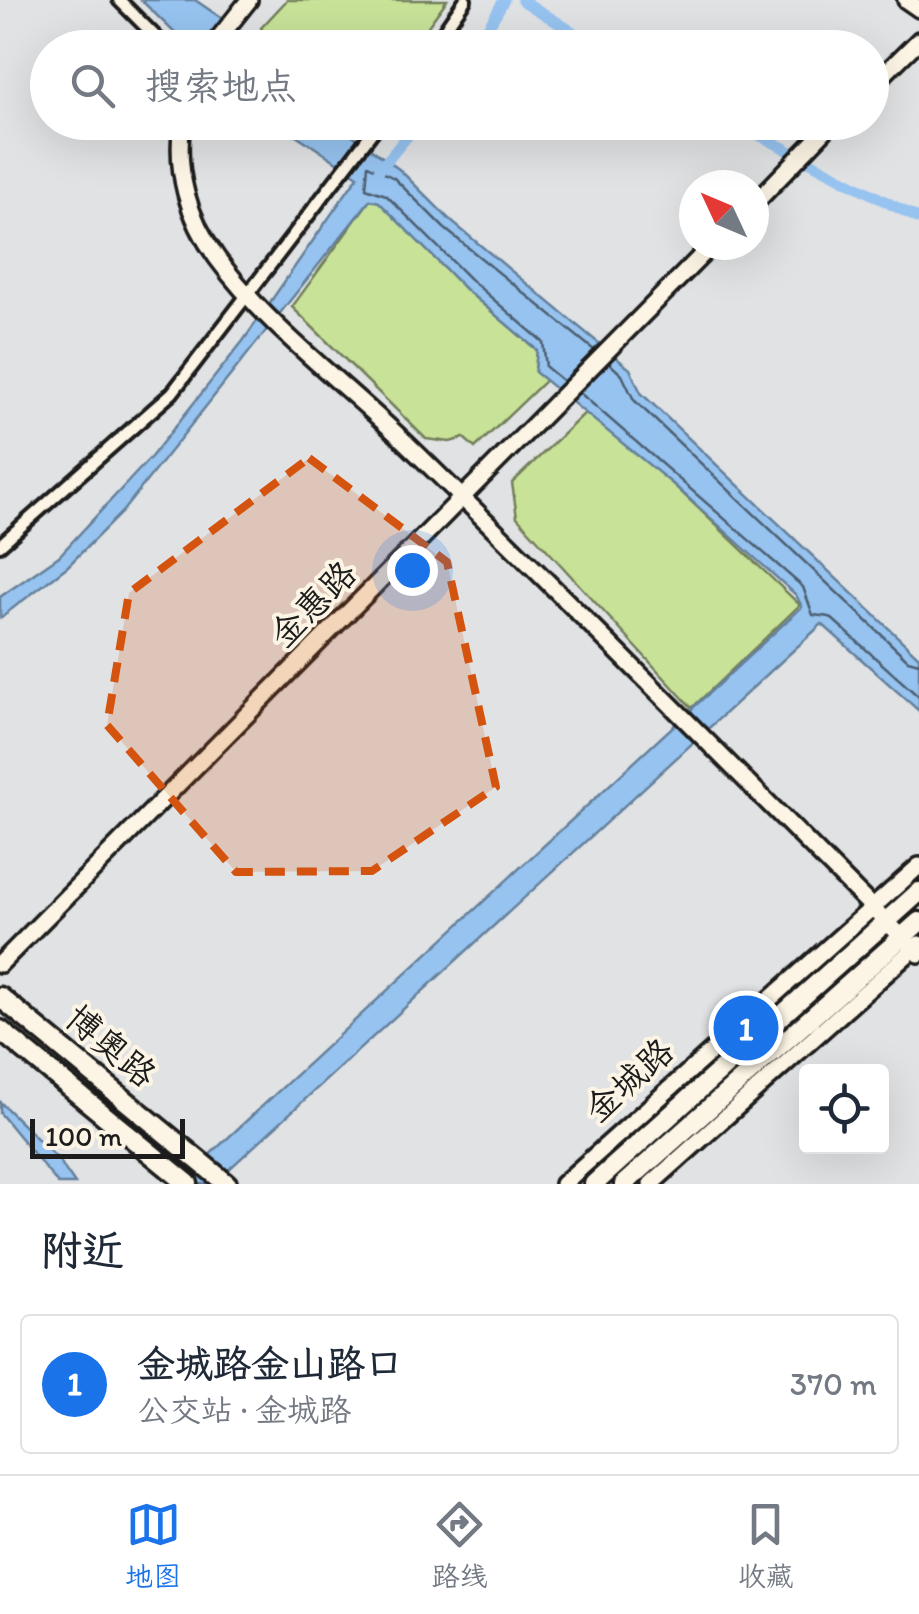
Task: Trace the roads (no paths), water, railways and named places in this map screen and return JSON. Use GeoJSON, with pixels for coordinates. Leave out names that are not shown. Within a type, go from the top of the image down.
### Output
{"type":"FeatureCollection","features":[{"type":"Feature","properties":{"kind":"main road"},"geometry":{"type":"LineString","coordinates":[[224,30],[249,0]]}},
{"type":"Feature","properties":{"kind":"main road"},"geometry":{"type":"LineString","coordinates":[[906,0],[919,9]]}},
{"type":"Feature","properties":{"kind":"main road"},"geometry":{"type":"LineString","coordinates":[[889,69],[919,40]]}},
{"type":"Feature","properties":{"kind":"main road"},"geometry":{"type":"LineString","coordinates":[[183,140],[184,193],[196,225],[251,297],[913,946]]}},
{"type":"Feature","properties":{"kind":"main road"},"geometry":{"type":"LineString","coordinates":[[769,189],[815,140]]}},
{"type":"Feature","properties":{"kind":"main road","name":"金惠路"},"geometry":{"type":"LineString","coordinates":[[0,964],[697,260]]}},
{"type":"Feature","properties":{"kind":"main road","name":"金城路"},"geometry":{"type":"LineString","coordinates":[[594,1184],[879,914],[919,866]]}},
{"type":"Feature","properties":{"kind":"main road","name":"金城路"},"geometry":{"type":"LineString","coordinates":[[563,1184],[879,914],[919,892]]}},
{"type":"Feature","properties":{"kind":"main road"},"geometry":{"type":"LineString","coordinates":[[651,1184],[758,1091],[913,946],[919,922]]}},
{"type":"Feature","properties":{"kind":"main road"},"geometry":{"type":"LineString","coordinates":[[624,1184],[913,946]]}},
{"type":"Feature","properties":{"kind":"main road","name":"博奥路"},"geometry":{"type":"LineString","coordinates":[[0,996],[227,1184]]}},
{"type":"Feature","properties":{"kind":"main road","name":"博奥路"},"geometry":{"type":"LineString","coordinates":[[0,1030],[188,1184]]}},
{"type":"Feature","properties":{"kind":"main road"},"geometry":{"type":"LineString","coordinates":[[686,1130],[758,1091]]}},
{"type":"Feature","properties":{"kind":"main road"},"geometry":{"type":"LineString","coordinates":[[595,1153],[657,1128]]}},
{"type":"Feature","properties":{"kind":"street"},"geometry":{"type":"LineString","coordinates":[[118,0],[149,30]]}},
{"type":"Feature","properties":{"kind":"street"},"geometry":{"type":"LineString","coordinates":[[445,30],[466,0]]}},
{"type":"Feature","properties":{"kind":"street"},"geometry":{"type":"LineString","coordinates":[[0,545],[172,393],[251,297],[368,140]]}},
{"type":"Feature","properties":{"kind":"water"},"geometry":{"type":"Polygon","coordinates":[[[141,0],[195,0],[239,30],[172,30],[141,0]]]}},
{"type":"Feature","properties":{"kind":"water"},"geometry":{"type":"Polygon","coordinates":[[[304,140],[359,140],[400,170],[451,221],[630,369],[641,393],[919,657],[919,711],[822,624],[213,1184],[178,1184],[802,607],[796,595],[675,486],[535,372],[537,350],[465,289],[379,202],[370,200],[122,512],[68,566],[0,618],[0,597],[59,556],[151,457],[243,341],[358,176],[304,140]]]}},
{"type":"Feature","properties":{"kind":"water"},"geometry":{"type":"Polygon","coordinates":[[[0,1102],[57,1158],[75,1184],[58,1184],[0,1113],[0,1102]]]}},
{"type":"Feature","properties":{"kind":"waterway"},"geometry":{"type":"LineString","coordinates":[[486,30],[504,0]]}},
{"type":"Feature","properties":{"kind":"waterway"},"geometry":{"type":"LineString","coordinates":[[522,0],[570,30]]}},
{"type":"Feature","properties":{"kind":"waterway"},"geometry":{"type":"LineString","coordinates":[[377,173],[404,140]]}},
{"type":"Feature","properties":{"kind":"waterway"},"geometry":{"type":"LineString","coordinates":[[768,140],[919,219]]}},
{"type":"Feature","properties":{"kind":"place","name":"金城路金山路口"},"geometry":{"type":"Point","coordinates":[746,1028]}}]}
